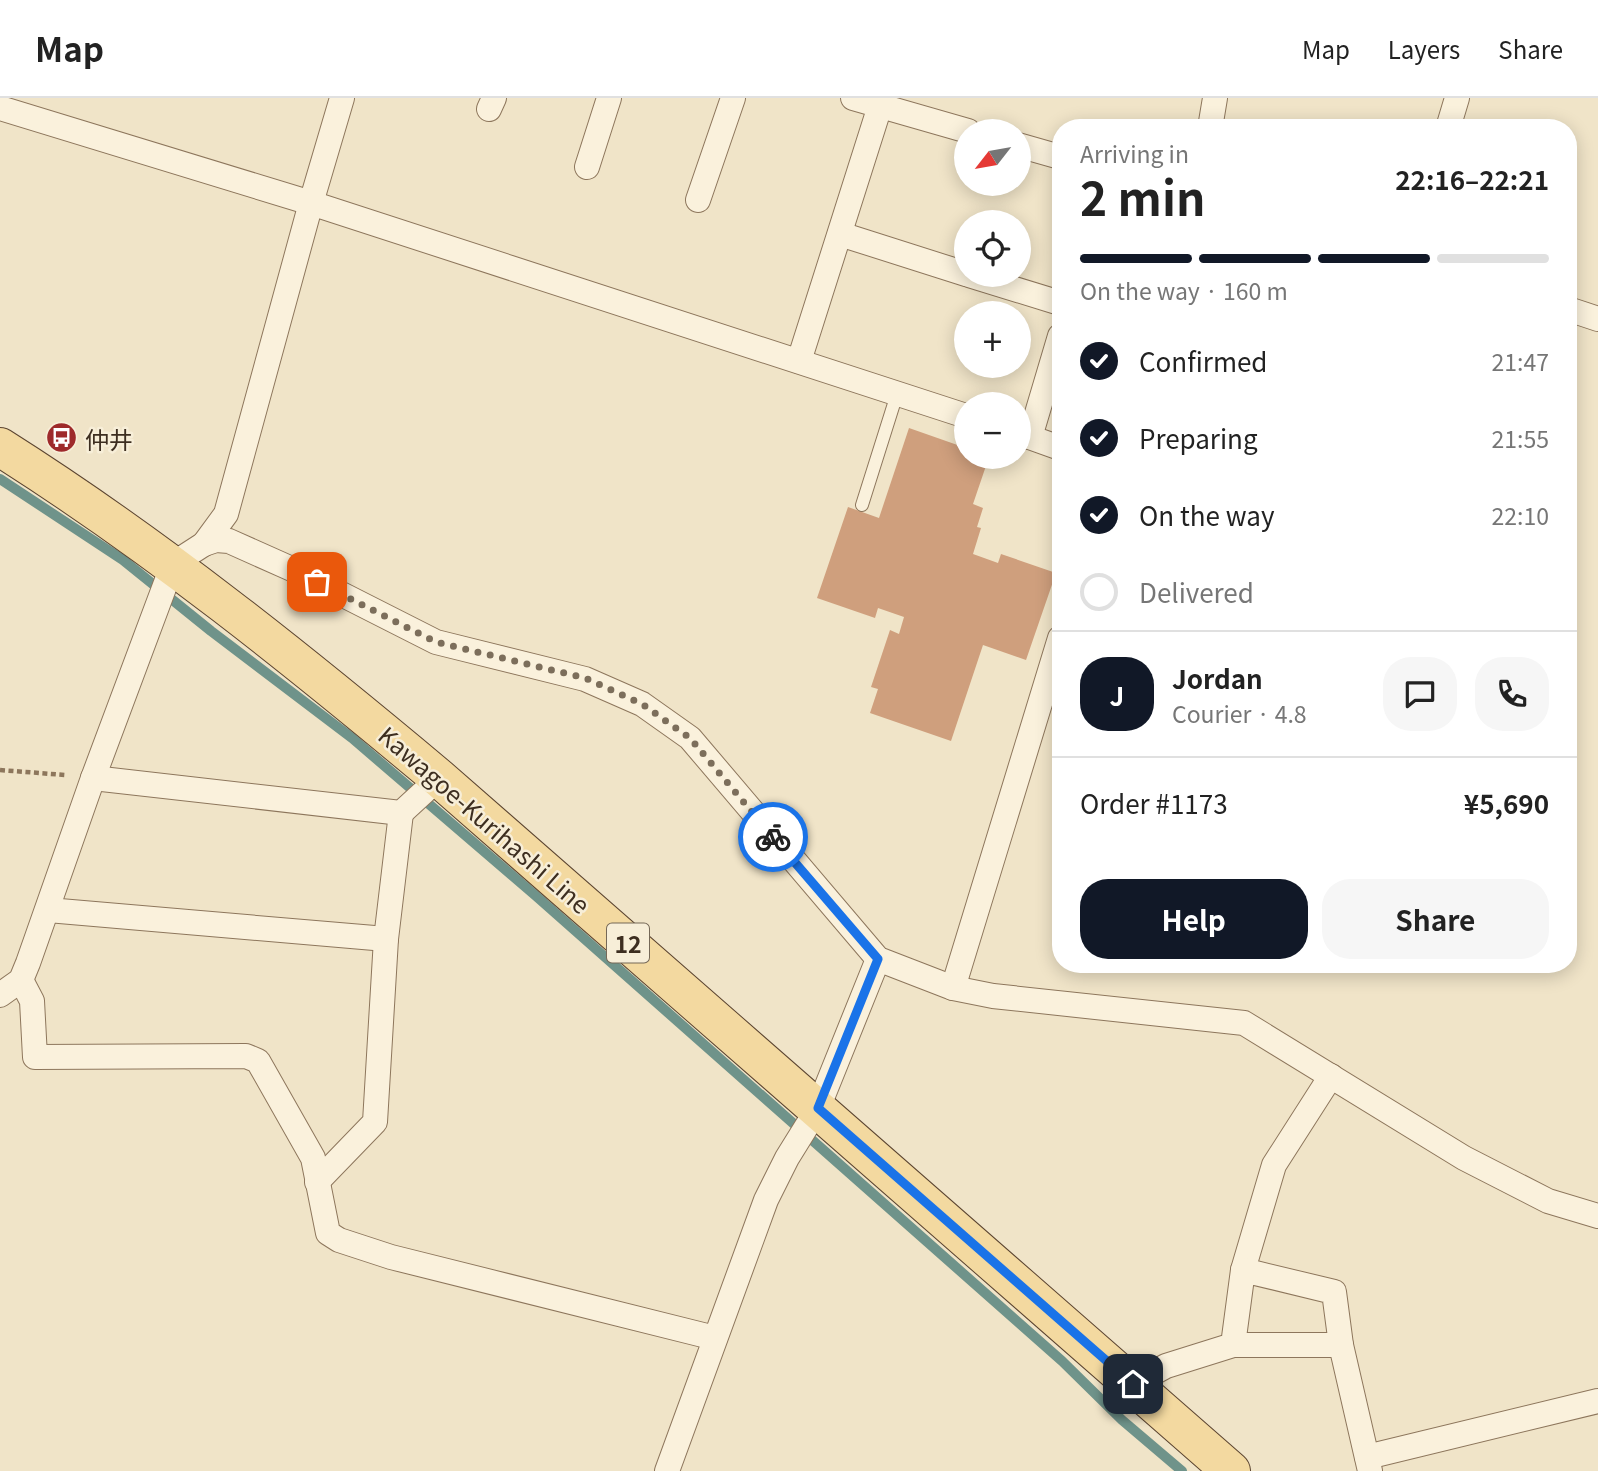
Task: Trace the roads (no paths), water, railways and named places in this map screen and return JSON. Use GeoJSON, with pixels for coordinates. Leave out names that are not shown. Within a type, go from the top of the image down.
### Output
{"type":"FeatureCollection","features":[{"type":"Feature","properties":{"kind":"main road","name":"Kawagoe-Kurihashi Line"},"geometry":{"type":"LineString","coordinates":[[0,447],[71,492],[189,554],[320,678],[439,778],[1231,1471]]}},
{"type":"Feature","properties":{"kind":"street"},"geometry":{"type":"LineString","coordinates":[[0,995],[21,980],[93,778],[189,554],[226,514],[342,98]]}},
{"type":"Feature","properties":{"kind":"street"},"geometry":{"type":"LineString","coordinates":[[587,167],[609,98]]}},
{"type":"Feature","properties":{"kind":"street"},"geometry":{"type":"LineString","coordinates":[[698,200],[733,98]]}},
{"type":"Feature","properties":{"kind":"street"},"geometry":{"type":"LineString","coordinates":[[853,98],[954,127]]}},
{"type":"Feature","properties":{"kind":"street"},"geometry":{"type":"LineString","coordinates":[[1212,119],[1215,98]]}},
{"type":"Feature","properties":{"kind":"street"},"geometry":{"type":"LineString","coordinates":[[1451,119],[1457,98]]}},
{"type":"Feature","properties":{"kind":"street"},"geometry":{"type":"LineString","coordinates":[[799,361],[880,106]]}},
{"type":"Feature","properties":{"kind":"street"},"geometry":{"type":"LineString","coordinates":[[0,108],[311,203],[954,412]]}},
{"type":"Feature","properties":{"kind":"street"},"geometry":{"type":"LineString","coordinates":[[1031,149],[1052,155]]}},
{"type":"Feature","properties":{"kind":"street"},"geometry":{"type":"LineString","coordinates":[[840,234],[954,270]]}},
{"type":"Feature","properties":{"kind":"street"},"geometry":{"type":"LineString","coordinates":[[1009,287],[1052,301]]}},
{"type":"Feature","properties":{"kind":"street"},"geometry":{"type":"LineString","coordinates":[[1577,312],[1598,318]]}},
{"type":"Feature","properties":{"kind":"street"},"geometry":{"type":"LineString","coordinates":[[1031,416],[1052,358]]}},
{"type":"Feature","properties":{"kind":"street"},"geometry":{"type":"LineString","coordinates":[[1031,438],[1052,445]]}},
{"type":"Feature","properties":{"kind":"street"},"geometry":{"type":"LineString","coordinates":[[189,554],[216,540],[229,541],[294,570],[436,642],[585,678],[642,704],[690,738],[878,959],[953,988],[993,996],[1244,1023],[1464,1158],[1548,1201],[1598,1216]]}},
{"type":"Feature","properties":{"kind":"street"},"geometry":{"type":"LineString","coordinates":[[953,988],[1052,664]]}},
{"type":"Feature","properties":{"kind":"street"},"geometry":{"type":"LineString","coordinates":[[93,778],[401,813]]}},
{"type":"Feature","properties":{"kind":"street"},"geometry":{"type":"LineString","coordinates":[[317,1182],[375,1122],[386,939],[401,813],[439,778]]}},
{"type":"Feature","properties":{"kind":"street"},"geometry":{"type":"LineString","coordinates":[[48,910],[386,939]]}},
{"type":"Feature","properties":{"kind":"street"},"geometry":{"type":"LineString","coordinates":[[667,1471],[766,1200],[787,1158],[818,1108],[878,959]]}},
{"type":"Feature","properties":{"kind":"street"},"geometry":{"type":"LineString","coordinates":[[21,980],[33,1001],[35,1057],[246,1056],[258,1061],[313,1158],[328,1233],[338,1240],[391,1258],[715,1338]]}},
{"type":"Feature","properties":{"kind":"street"},"geometry":{"type":"LineString","coordinates":[[1233,1345],[1243,1270],[1274,1165],[1331,1076]]}},
{"type":"Feature","properties":{"kind":"street"},"geometry":{"type":"LineString","coordinates":[[1243,1270],[1334,1292],[1340,1345],[1368,1464],[1598,1402]]}},
{"type":"Feature","properties":{"kind":"street"},"geometry":{"type":"LineString","coordinates":[[1133,1384],[1166,1366],[1233,1345],[1340,1345]]}},
{"type":"Feature","properties":{"kind":"lane"},"geometry":{"type":"LineString","coordinates":[[862,505],[897,394]]}},
{"type":"Feature","properties":{"kind":"waterway"},"geometry":{"type":"LineString","coordinates":[[0,479],[123,560],[352,738],[536,896],[1062,1361],[1122,1420],[1182,1471]]}},
{"type":"Feature","properties":{"kind":"place","name":"仲井"},"geometry":{"type":"Point","coordinates":[62,438]}}]}
